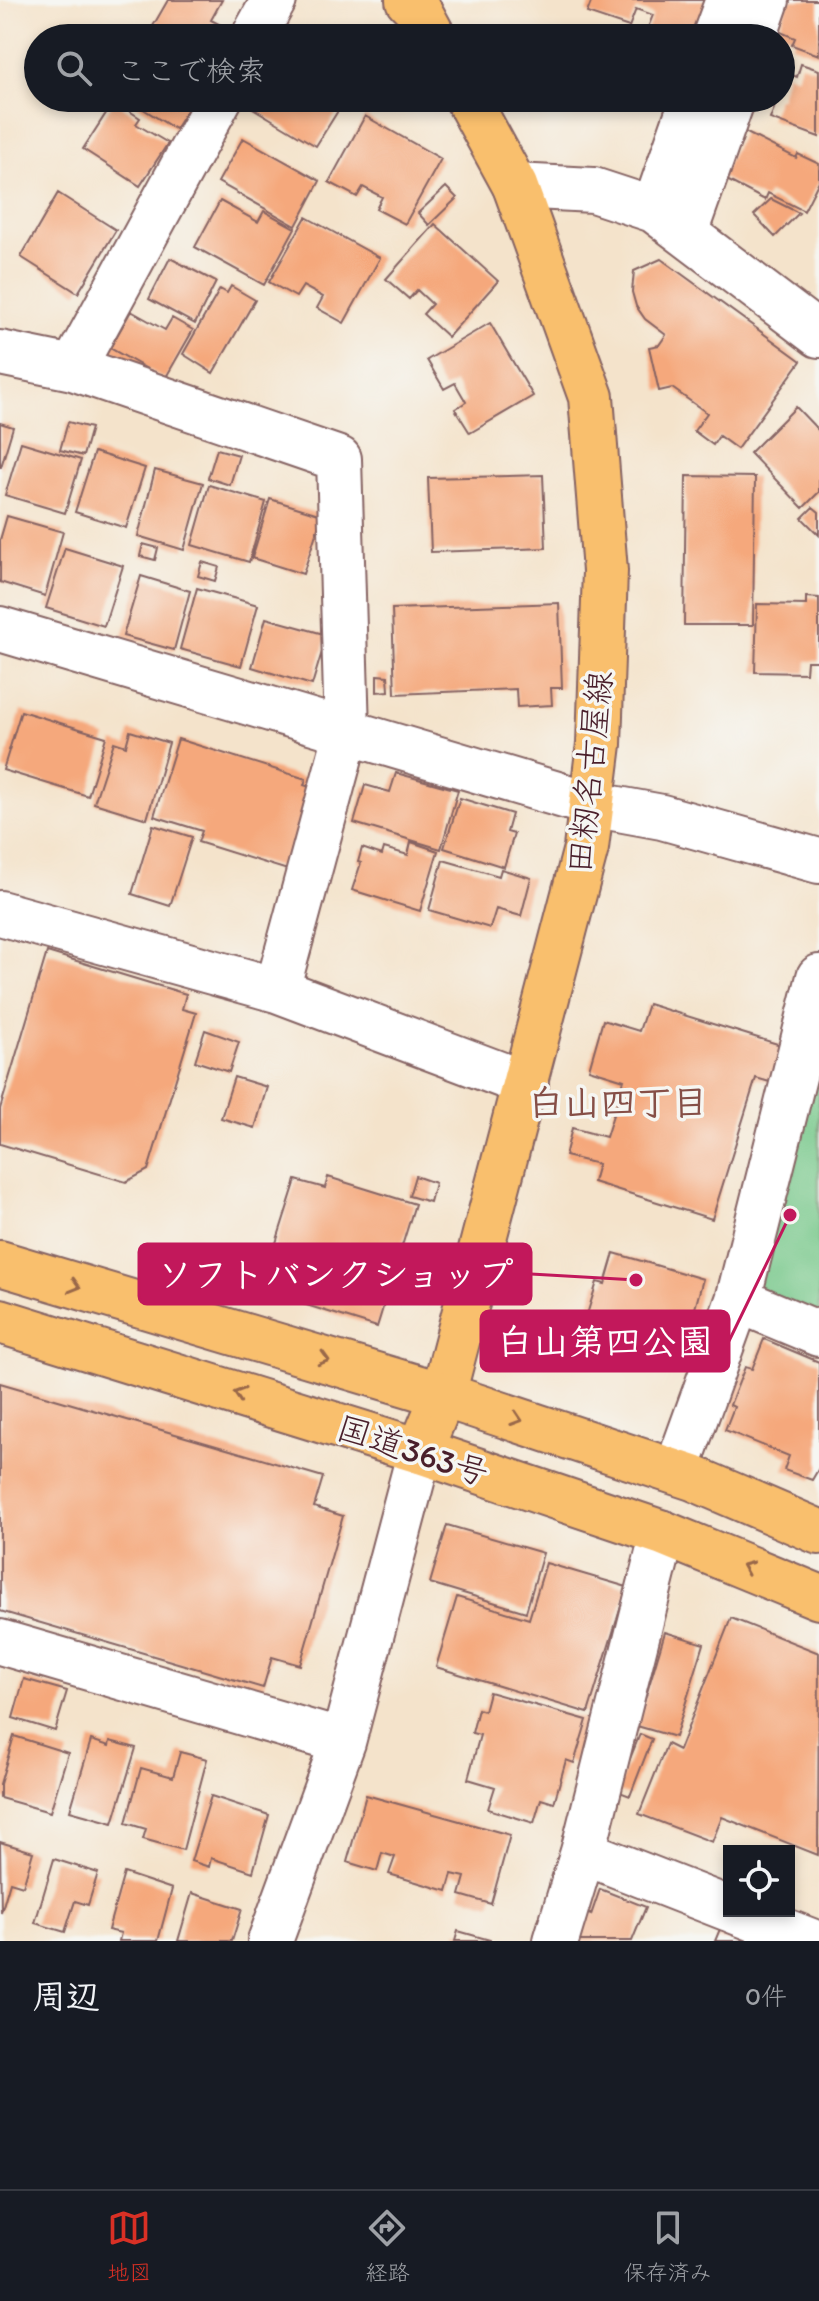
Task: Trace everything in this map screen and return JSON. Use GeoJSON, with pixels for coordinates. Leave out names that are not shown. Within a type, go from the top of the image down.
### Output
{"type":"FeatureCollection","features":[{"type":"Feature","properties":{"kind":"main road","name":"田籾名古屋線"},"geometry":{"type":"LineString","coordinates":[[420,1451],[443,1395],[586,848],[599,744],[605,571],[591,397],[515,186],[475,112]]}},
{"type":"Feature","properties":{"kind":"main road","name":"国道363号"},"geometry":{"type":"LineString","coordinates":[[0,1263],[443,1395],[693,1478],[819,1532]]}},
{"type":"Feature","properties":{"kind":"main road","name":"国道363号"},"geometry":{"type":"LineString","coordinates":[[0,1321],[420,1451],[663,1533],[819,1597]]}},
{"type":"Feature","properties":{"kind":"street"},"geometry":{"type":"LineString","coordinates":[[261,24],[274,0]]}},
{"type":"Feature","properties":{"kind":"street"},"geometry":{"type":"LineString","coordinates":[[719,24],[728,0]]}},
{"type":"Feature","properties":{"kind":"street"},"geometry":{"type":"LineString","coordinates":[[759,24],[767,0]]}},
{"type":"Feature","properties":{"kind":"street"},"geometry":{"type":"LineString","coordinates":[[73,368],[212,112]]}},
{"type":"Feature","properties":{"kind":"street"},"geometry":{"type":"LineString","coordinates":[[670,221],[690,112]]}},
{"type":"Feature","properties":{"kind":"street"},"geometry":{"type":"LineString","coordinates":[[670,221],[726,112]]}},
{"type":"Feature","properties":{"kind":"street"},"geometry":{"type":"LineString","coordinates":[[515,186],[593,190],[670,221],[819,335]]}},
{"type":"Feature","properties":{"kind":"street"},"geometry":{"type":"LineString","coordinates":[[0,353],[73,368],[339,459],[347,731],[277,990]]}},
{"type":"Feature","properties":{"kind":"street"},"geometry":{"type":"LineString","coordinates":[[0,629],[591,804],[662,817],[819,861]]}},
{"type":"Feature","properties":{"kind":"street"},"geometry":{"type":"LineString","coordinates":[[0,913],[277,990],[526,1084]]}},
{"type":"Feature","properties":{"kind":"street"},"geometry":{"type":"LineString","coordinates":[[684,1450],[738,1300],[819,977]]}},
{"type":"Feature","properties":{"kind":"street"},"geometry":{"type":"LineString","coordinates":[[738,1300],[819,1334]]}},
{"type":"Feature","properties":{"kind":"street"},"geometry":{"type":"LineString","coordinates":[[270,1941],[343,1742],[420,1451]]}},
{"type":"Feature","properties":{"kind":"street"},"geometry":{"type":"LineString","coordinates":[[556,1941],[583,1852],[663,1533]]}},
{"type":"Feature","properties":{"kind":"street"},"geometry":{"type":"LineString","coordinates":[[0,1642],[343,1742]]}},
{"type":"Feature","properties":{"kind":"street"},"geometry":{"type":"LineString","coordinates":[[583,1852],[723,1906]]}},
{"type":"Feature","properties":{"kind":"street"},"geometry":{"type":"LineString","coordinates":[[750,1917],[811,1941]]}},
{"type":"Feature","properties":{"kind":"green space"},"geometry":{"type":"Polygon","coordinates":[[[819,985],[819,1332],[740,1299],[819,985]]]}},
{"type":"Feature","properties":{"kind":"building"},"geometry":{"type":"Polygon","coordinates":[[[168,0],[222,0],[211,20],[219,24],[154,24],[168,0]]]}},
{"type":"Feature","properties":{"kind":"building"},"geometry":{"type":"Polygon","coordinates":[[[592,0],[710,0],[702,24],[649,24],[653,15],[636,9],[630,24],[620,24],[587,13],[592,0]]]}},
{"type":"Feature","properties":{"kind":"building"},"geometry":{"type":"Polygon","coordinates":[[[789,0],[819,0],[819,55],[795,46],[795,24],[780,24],[789,0]]]}},
{"type":"Feature","properties":{"kind":"building"},"geometry":{"type":"Polygon","coordinates":[[[801,64],[819,70],[819,137],[770,119],[773,112],[795,112],[801,64]]]}},
{"type":"Feature","properties":{"kind":"building"},"geometry":{"type":"Polygon","coordinates":[[[107,112],[131,112],[140,118],[136,124],[168,143],[140,186],[83,149],[107,112]]]}},
{"type":"Feature","properties":{"kind":"building"},"geometry":{"type":"Polygon","coordinates":[[[148,112],[186,112],[175,129],[148,112]]]}},
{"type":"Feature","properties":{"kind":"building"},"geometry":{"type":"Polygon","coordinates":[[[259,112],[337,112],[316,146],[259,112]]]}},
{"type":"Feature","properties":{"kind":"building"},"geometry":{"type":"Polygon","coordinates":[[[365,116],[441,159],[405,224],[376,209],[382,197],[363,187],[357,197],[329,182],[365,116]]]}},
{"type":"Feature","properties":{"kind":"building"},"geometry":{"type":"Polygon","coordinates":[[[743,131],[796,158],[798,154],[819,164],[819,181],[804,211],[768,193],[765,200],[721,177],[743,131]]]}},
{"type":"Feature","properties":{"kind":"building"},"geometry":{"type":"Polygon","coordinates":[[[243,138],[320,181],[296,226],[218,182],[243,138]]]}},
{"type":"Feature","properties":{"kind":"building"},"geometry":{"type":"Polygon","coordinates":[[[446,187],[457,198],[429,225],[418,213],[446,187]]]}},
{"type":"Feature","properties":{"kind":"building"},"geometry":{"type":"Polygon","coordinates":[[[58,193],[116,230],[78,293],[21,257],[58,193]]]}},
{"type":"Feature","properties":{"kind":"building"},"geometry":{"type":"Polygon","coordinates":[[[771,199],[799,213],[775,237],[754,215],[771,199]]]}},
{"type":"Feature","properties":{"kind":"building"},"geometry":{"type":"Polygon","coordinates":[[[220,201],[258,222],[264,211],[295,228],[264,285],[195,247],[220,201]]]}},
{"type":"Feature","properties":{"kind":"building"},"geometry":{"type":"Polygon","coordinates":[[[306,217],[380,258],[344,323],[317,308],[323,297],[303,286],[296,297],[269,282],[306,217]]]}},
{"type":"Feature","properties":{"kind":"building"},"geometry":{"type":"Polygon","coordinates":[[[435,224],[498,281],[448,337],[423,314],[432,304],[417,290],[409,299],[386,279],[435,224]]]}},
{"type":"Feature","properties":{"kind":"building"},"geometry":{"type":"Polygon","coordinates":[[[170,258],[216,282],[195,324],[149,299],[170,258]]]}},
{"type":"Feature","properties":{"kind":"building"},"geometry":{"type":"Polygon","coordinates":[[[661,259],[801,361],[737,449],[719,436],[713,445],[694,431],[707,413],[672,388],[659,391],[649,347],[659,345],[666,335],[645,319],[636,306],[632,292],[634,271],[661,259]]]}},
{"type":"Feature","properties":{"kind":"building"},"geometry":{"type":"Polygon","coordinates":[[[231,286],[255,300],[213,373],[183,354],[220,289],[227,293],[231,286]]]}},
{"type":"Feature","properties":{"kind":"building"},"geometry":{"type":"Polygon","coordinates":[[[131,311],[165,330],[172,318],[193,330],[165,379],[110,348],[131,311]]]}},
{"type":"Feature","properties":{"kind":"building"},"geometry":{"type":"Polygon","coordinates":[[[490,323],[533,396],[470,433],[455,409],[466,402],[455,383],[444,389],[427,360],[490,323]]]}},
{"type":"Feature","properties":{"kind":"building"},"geometry":{"type":"Polygon","coordinates":[[[796,407],[819,431],[819,492],[803,508],[750,453],[796,407]]]}},
{"type":"Feature","properties":{"kind":"building"},"geometry":{"type":"Polygon","coordinates":[[[68,422],[91,428],[83,456],[60,450],[68,422]]]}},
{"type":"Feature","properties":{"kind":"building"},"geometry":{"type":"Polygon","coordinates":[[[0,423],[13,427],[1,467],[0,467],[0,423]]]}},
{"type":"Feature","properties":{"kind":"building"},"geometry":{"type":"Polygon","coordinates":[[[21,442],[81,460],[65,513],[5,495],[21,442]]]}},
{"type":"Feature","properties":{"kind":"building"},"geometry":{"type":"Polygon","coordinates":[[[217,449],[239,455],[230,485],[208,478],[217,449]]]}},
{"type":"Feature","properties":{"kind":"building"},"geometry":{"type":"Polygon","coordinates":[[[94,452],[145,468],[126,528],[75,512],[94,452]]]}},
{"type":"Feature","properties":{"kind":"building"},"geometry":{"type":"Polygon","coordinates":[[[155,470],[203,483],[184,550],[138,536],[155,470]]]}},
{"type":"Feature","properties":{"kind":"building"},"geometry":{"type":"Polygon","coordinates":[[[543,475],[546,548],[431,552],[428,478],[543,475]]]}},
{"type":"Feature","properties":{"kind":"building"},"geometry":{"type":"Polygon","coordinates":[[[686,476],[755,477],[753,625],[684,625],[686,476]]]}},
{"type":"Feature","properties":{"kind":"building"},"geometry":{"type":"Polygon","coordinates":[[[209,485],[266,502],[249,562],[192,545],[209,485]]]}},
{"type":"Feature","properties":{"kind":"building"},"geometry":{"type":"Polygon","coordinates":[[[270,499],[322,515],[303,574],[252,558],[270,499]]]}},
{"type":"Feature","properties":{"kind":"building"},"geometry":{"type":"Polygon","coordinates":[[[813,507],[819,512],[819,535],[802,518],[813,507]]]}},
{"type":"Feature","properties":{"kind":"building"},"geometry":{"type":"Polygon","coordinates":[[[7,516],[63,532],[45,596],[0,582],[0,540],[7,516]]]}},
{"type":"Feature","properties":{"kind":"building"},"geometry":{"type":"Polygon","coordinates":[[[143,544],[158,548],[155,560],[140,556],[143,544]]]}},
{"type":"Feature","properties":{"kind":"building"},"geometry":{"type":"Polygon","coordinates":[[[65,548],[123,566],[104,626],[46,608],[65,548]]]}},
{"type":"Feature","properties":{"kind":"building"},"geometry":{"type":"Polygon","coordinates":[[[202,562],[219,567],[215,581],[198,576],[202,562]]]}},
{"type":"Feature","properties":{"kind":"building"},"geometry":{"type":"Polygon","coordinates":[[[141,576],[190,591],[174,650],[123,636],[141,576]]]}},
{"type":"Feature","properties":{"kind":"building"},"geometry":{"type":"Polygon","coordinates":[[[197,588],[258,605],[241,666],[180,649],[197,588]]]}},
{"type":"Feature","properties":{"kind":"building"},"geometry":{"type":"Polygon","coordinates":[[[806,597],[819,598],[819,661],[807,661],[806,673],[755,672],[757,604],[806,605],[806,597]]]}},
{"type":"Feature","properties":{"kind":"building"},"geometry":{"type":"Polygon","coordinates":[[[559,603],[562,688],[551,688],[552,705],[517,707],[516,689],[395,694],[392,609],[559,603]]]}},
{"type":"Feature","properties":{"kind":"building"},"geometry":{"type":"Polygon","coordinates":[[[266,618],[327,635],[312,685],[252,667],[266,618]]]}},
{"type":"Feature","properties":{"kind":"building"},"geometry":{"type":"Polygon","coordinates":[[[377,675],[388,676],[389,691],[377,692],[377,675]]]}},
{"type":"Feature","properties":{"kind":"building"},"geometry":{"type":"Polygon","coordinates":[[[21,711],[106,737],[88,796],[3,770],[21,711]]]}},
{"type":"Feature","properties":{"kind":"building"},"geometry":{"type":"Polygon","coordinates":[[[130,731],[169,743],[147,819],[94,803],[114,742],[126,746],[130,731]]]}},
{"type":"Feature","properties":{"kind":"building"},"geometry":{"type":"Polygon","coordinates":[[[178,739],[306,779],[304,785],[319,790],[294,872],[198,842],[202,831],[154,816],[178,739]]]}},
{"type":"Feature","properties":{"kind":"building"},"geometry":{"type":"Polygon","coordinates":[[[396,773],[458,790],[441,849],[354,823],[365,785],[390,792],[396,773]]]}},
{"type":"Feature","properties":{"kind":"building"},"geometry":{"type":"Polygon","coordinates":[[[460,798],[512,814],[507,832],[514,834],[504,867],[444,848],[460,798]]]}},
{"type":"Feature","properties":{"kind":"building"},"geometry":{"type":"Polygon","coordinates":[[[153,825],[192,837],[170,906],[132,894],[153,825]]]}},
{"type":"Feature","properties":{"kind":"building"},"geometry":{"type":"Polygon","coordinates":[[[411,842],[438,851],[420,911],[352,890],[361,863],[358,862],[362,848],[382,855],[384,848],[408,855],[411,842]]]}},
{"type":"Feature","properties":{"kind":"building"},"geometry":{"type":"Polygon","coordinates":[[[443,860],[499,876],[501,869],[531,878],[521,916],[496,909],[490,928],[429,910],[443,860]]]}},
{"type":"Feature","properties":{"kind":"building"},"geometry":{"type":"Polygon","coordinates":[[[47,952],[186,994],[182,1009],[196,1013],[148,1170],[126,1182],[0,1144],[0,1109],[47,952]]]}},
{"type":"Feature","properties":{"kind":"building"},"geometry":{"type":"Polygon","coordinates":[[[648,1004],[784,1046],[773,1083],[756,1078],[712,1219],[593,1182],[598,1164],[565,1156],[572,1128],[606,1137],[624,1080],[589,1069],[603,1020],[639,1031],[648,1004]]]}},
{"type":"Feature","properties":{"kind":"building"},"geometry":{"type":"Polygon","coordinates":[[[205,1030],[239,1042],[229,1072],[195,1061],[205,1030]]]}},
{"type":"Feature","properties":{"kind":"building"},"geometry":{"type":"Polygon","coordinates":[[[234,1077],[267,1087],[255,1128],[221,1118],[234,1077]]]}},
{"type":"Feature","properties":{"kind":"building"},"geometry":{"type":"Polygon","coordinates":[[[415,1176],[435,1183],[430,1202],[409,1196],[415,1176]]]}},
{"type":"Feature","properties":{"kind":"building"},"geometry":{"type":"Polygon","coordinates":[[[328,1177],[415,1204],[377,1327],[271,1294],[280,1265],[270,1262],[296,1180],[325,1188],[328,1177]]]}},
{"type":"Feature","properties":{"kind":"building"},"geometry":{"type":"Polygon","coordinates":[[[614,1253],[703,1279],[684,1349],[585,1321],[597,1282],[605,1284],[614,1253]]]}},
{"type":"Feature","properties":{"kind":"building"},"geometry":{"type":"Polygon","coordinates":[[[764,1339],[819,1362],[819,1468],[812,1480],[784,1470],[789,1456],[725,1430],[734,1407],[730,1405],[745,1367],[752,1369],[764,1339]]]}},
{"type":"Feature","properties":{"kind":"building"},"geometry":{"type":"Polygon","coordinates":[[[0,1383],[323,1477],[314,1507],[343,1516],[300,1665],[272,1657],[263,1688],[0,1611],[0,1383]]]}},
{"type":"Feature","properties":{"kind":"building"},"geometry":{"type":"Polygon","coordinates":[[[447,1525],[543,1553],[526,1612],[430,1583],[447,1525]]]}},
{"type":"Feature","properties":{"kind":"building"},"geometry":{"type":"Polygon","coordinates":[[[546,1563],[627,1587],[588,1713],[436,1667],[457,1597],[529,1619],[546,1563]]]}},
{"type":"Feature","properties":{"kind":"building"},"geometry":{"type":"Polygon","coordinates":[[[731,1618],[819,1653],[818,1855],[722,1817],[712,1842],[639,1814],[667,1744],[679,1750],[731,1618]]]}},
{"type":"Feature","properties":{"kind":"building"},"geometry":{"type":"Polygon","coordinates":[[[665,1632],[704,1644],[675,1737],[637,1726],[665,1632]]]}},
{"type":"Feature","properties":{"kind":"building"},"geometry":{"type":"Polygon","coordinates":[[[24,1679],[67,1691],[55,1731],[13,1718],[24,1679]]]}},
{"type":"Feature","properties":{"kind":"building"},"geometry":{"type":"Polygon","coordinates":[[[489,1692],[587,1720],[574,1763],[566,1760],[554,1803],[541,1799],[534,1823],[488,1809],[495,1787],[468,1779],[480,1735],[472,1733],[478,1709],[484,1711],[489,1692]]]}},
{"type":"Feature","properties":{"kind":"building"},"geometry":{"type":"Polygon","coordinates":[[[640,1734],[652,1739],[630,1796],[617,1791],[640,1734]]]}},
{"type":"Feature","properties":{"kind":"building"},"geometry":{"type":"Polygon","coordinates":[[[14,1736],[68,1753],[50,1812],[0,1798],[0,1784],[14,1736]]]}},
{"type":"Feature","properties":{"kind":"building"},"geometry":{"type":"Polygon","coordinates":[[[91,1740],[109,1746],[110,1741],[136,1748],[113,1823],[70,1811],[91,1740]]]}},
{"type":"Feature","properties":{"kind":"building"},"geometry":{"type":"Polygon","coordinates":[[[180,1752],[207,1759],[183,1850],[143,1839],[146,1829],[126,1823],[141,1768],[173,1777],[180,1752]]]}},
{"type":"Feature","properties":{"kind":"building"},"geometry":{"type":"Polygon","coordinates":[[[366,1795],[510,1835],[491,1904],[460,1895],[465,1877],[452,1874],[447,1891],[389,1874],[395,1857],[382,1853],[377,1871],[347,1862],[366,1795]]]}},
{"type":"Feature","properties":{"kind":"building"},"geometry":{"type":"Polygon","coordinates":[[[211,1796],[269,1815],[253,1872],[211,1858],[209,1867],[191,1861],[211,1796]]]}},
{"type":"Feature","properties":{"kind":"building"},"geometry":{"type":"Polygon","coordinates":[[[0,1842],[33,1852],[23,1886],[10,1882],[1,1913],[0,1842]]]}},
{"type":"Feature","properties":{"kind":"building"},"geometry":{"type":"Polygon","coordinates":[[[54,1859],[98,1873],[88,1905],[75,1901],[65,1932],[35,1923],[54,1859]]]}},
{"type":"Feature","properties":{"kind":"building"},"geometry":{"type":"Polygon","coordinates":[[[124,1873],[172,1889],[158,1941],[119,1941],[121,1933],[108,1930],[124,1873]]]}},
{"type":"Feature","properties":{"kind":"building"},"geometry":{"type":"Polygon","coordinates":[[[600,1889],[646,1907],[632,1941],[574,1941],[585,1912],[591,1915],[600,1889]]]}},
{"type":"Feature","properties":{"kind":"building"},"geometry":{"type":"Polygon","coordinates":[[[192,1893],[242,1909],[232,1941],[178,1941],[192,1893]]]}},
{"type":"Feature","properties":{"kind":"building"},"geometry":{"type":"Polygon","coordinates":[[[722,1924],[751,1936],[749,1941],[715,1941],[722,1924]]]}},
{"type":"Feature","properties":{"kind":"building"},"geometry":{"type":"Polygon","coordinates":[[[458,1931],[490,1940],[490,1941],[455,1941],[458,1931]]]}},
{"type":"Feature","properties":{"kind":"place","name":"白山第四公園"},"geometry":{"type":"Point","coordinates":[790,1215]}},
{"type":"Feature","properties":{"kind":"place","name":"ソフトバンクショップ"},"geometry":{"type":"Point","coordinates":[636,1280]}},
{"type":"Feature","properties":{"kind":"district","name":"白山四丁目"},"geometry":{"type":"Point","coordinates":[618,1102]}}]}
